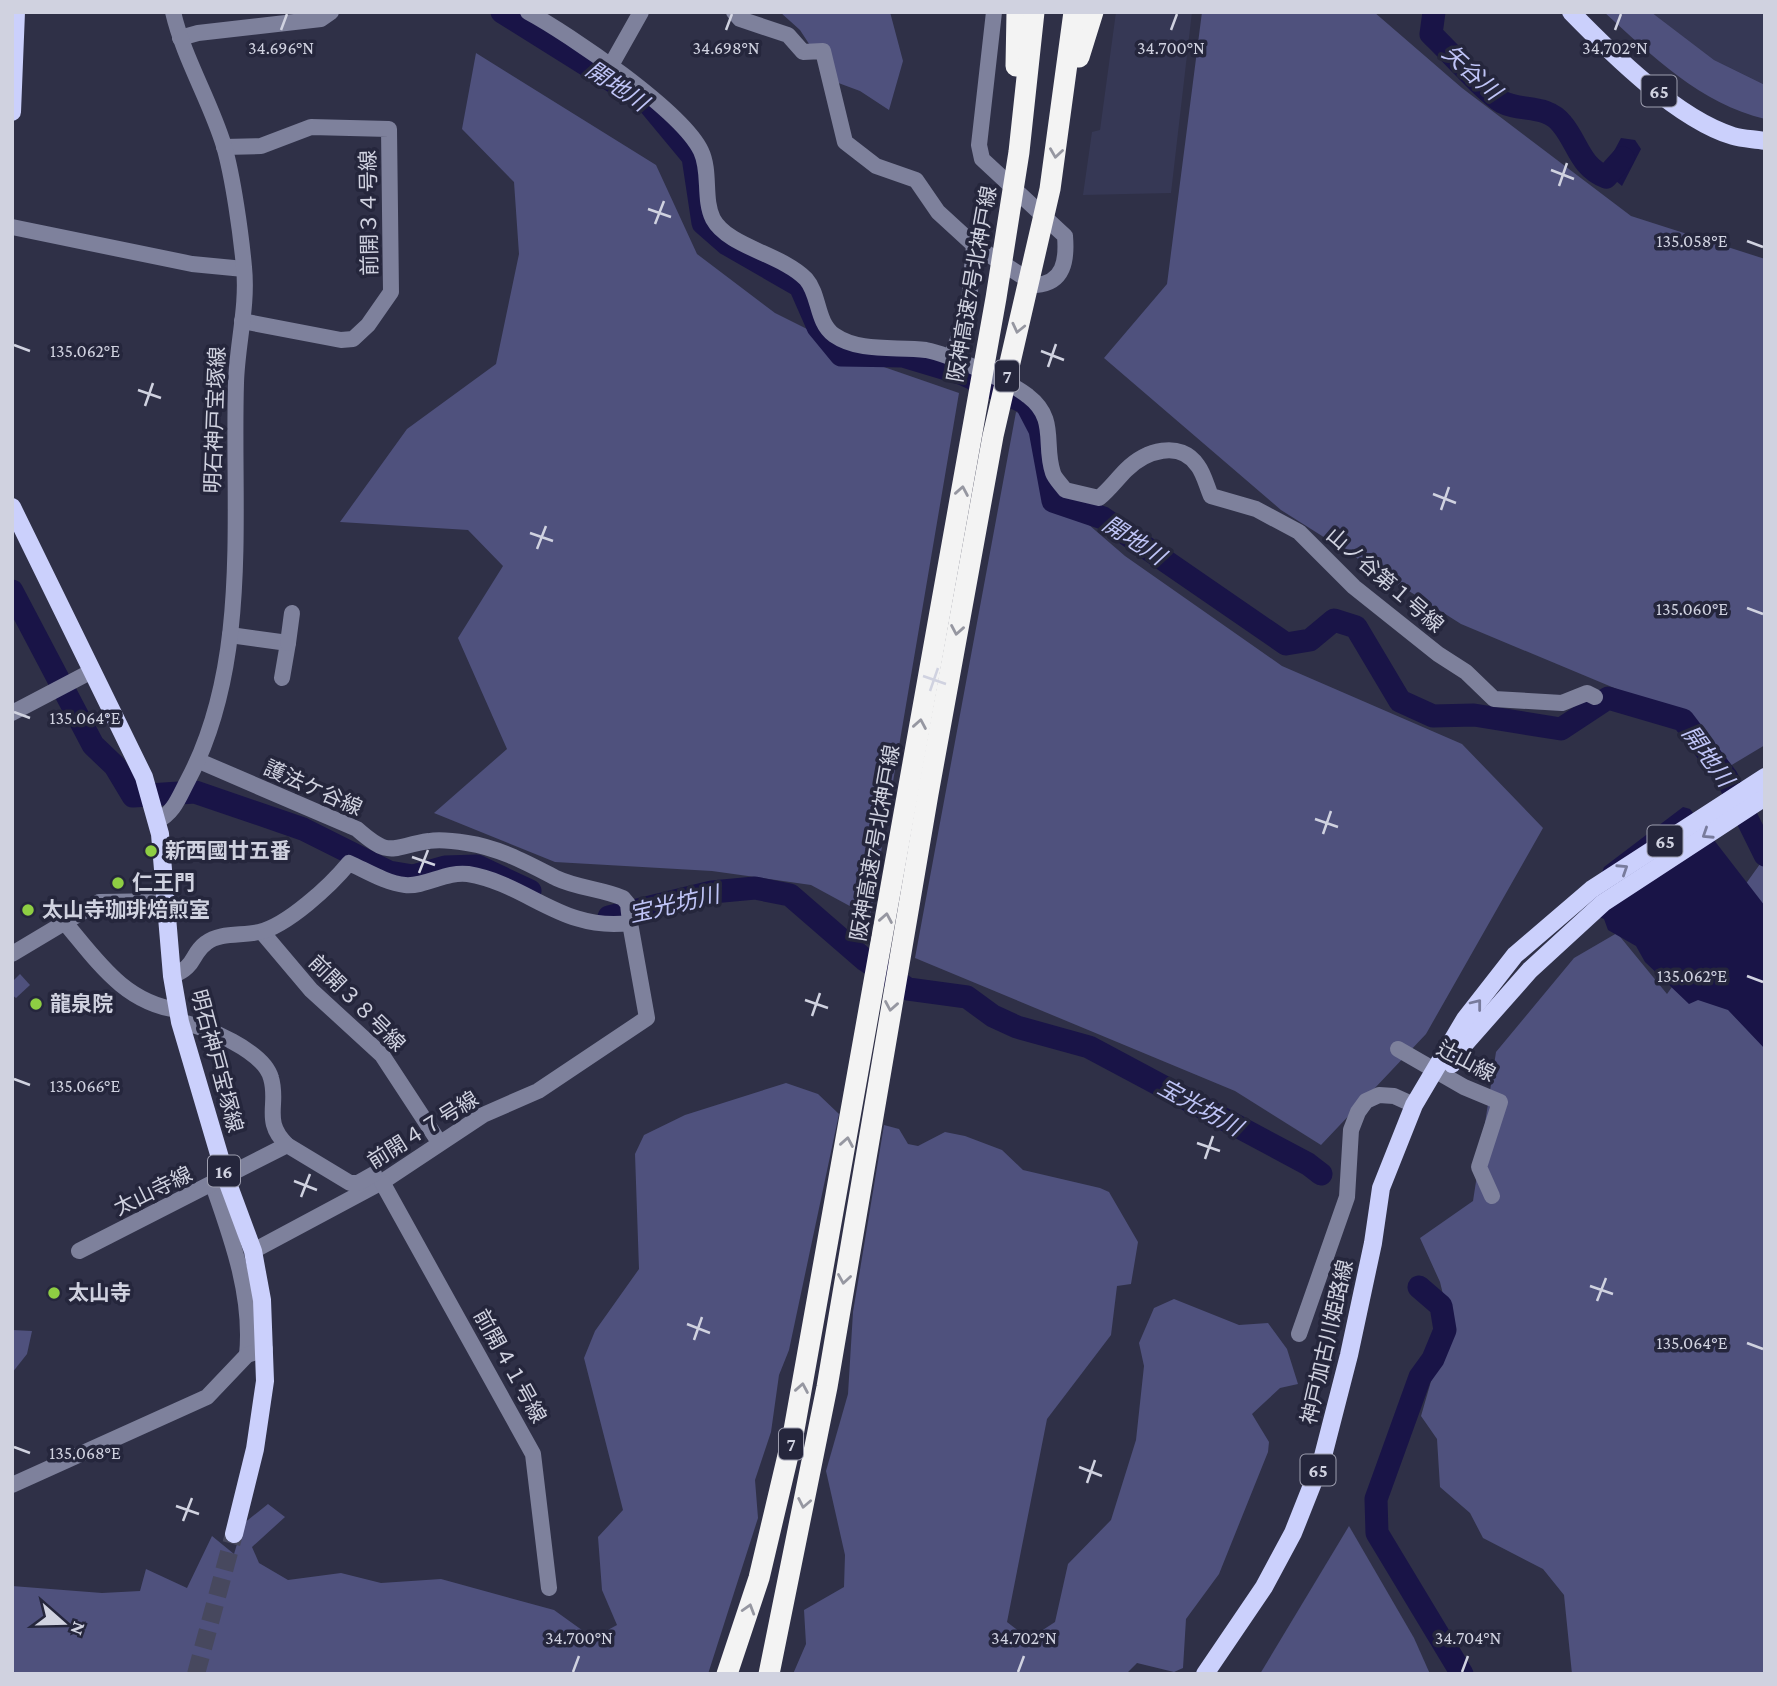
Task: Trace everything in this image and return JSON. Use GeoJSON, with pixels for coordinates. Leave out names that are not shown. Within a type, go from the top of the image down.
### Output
{"type":"FeatureCollection","features":[{"type":"Feature","properties":{"kind":"highway"},"geometry":{"type":"LineString","coordinates":[[1010,182],[1017,12]]}},
{"type":"Feature","properties":{"kind":"highway","name":"阪神高速7号北神戸線"},"geometry":{"type":"LineString","coordinates":[[727,1674],[759,1578],[845,1210],[960,561],[1034,12]]}},
{"type":"Feature","properties":{"kind":"highway","name":"阪神高速7号北神戸線"},"geometry":{"type":"LineString","coordinates":[[960,561],[993,436],[1050,190],[1074,12]]}},
{"type":"Feature","properties":{"kind":"highway"},"geometry":{"type":"LineString","coordinates":[[1062,107],[1093,12]]}},
{"type":"Feature","properties":{"kind":"highway","name":"阪神高速7号北神戸線"},"geometry":{"type":"LineString","coordinates":[[769,1674],[827,1387],[845,1210]]}},
{"type":"Feature","properties":{"kind":"main road"},"geometry":{"type":"LineString","coordinates":[[12,112],[16,12]]}},
{"type":"Feature","properties":{"kind":"main road","name":"65"},"geometry":{"type":"LineString","coordinates":[[1571,12],[1622,63],[1693,116],[1732,136],[1765,141]]}},
{"type":"Feature","properties":{"kind":"main road","name":"明石神戸宝塚線"},"geometry":{"type":"LineString","coordinates":[[12,507],[86,674],[147,788],[155,814],[172,976],[179,1016],[220,1181],[253,1251],[262,1300],[265,1381],[255,1449],[234,1534]]}},
{"type":"Feature","properties":{"kind":"main road","name":"神戸加古川姫路線"},"geometry":{"type":"LineString","coordinates":[[1205,1674],[1264,1587],[1293,1533],[1312,1484],[1349,1355],[1373,1242],[1381,1188],[1414,1105],[1465,1019],[1515,955],[1592,889],[1765,777]]}},
{"type":"Feature","properties":{"kind":"main road","name":"神戸加古川姫路線"},"geometry":{"type":"LineString","coordinates":[[1373,1242],[1423,1113],[1462,1047],[1530,970],[1603,903],[1765,797]]}},
{"type":"Feature","properties":{"kind":"street","name":"明石神戸宝塚線"},"geometry":{"type":"LineString","coordinates":[[155,814],[170,815],[198,761],[211,727],[230,635],[236,496],[236,374],[244,269],[224,147],[180,38],[173,12]]}},
{"type":"Feature","properties":{"kind":"street"},"geometry":{"type":"LineString","coordinates":[[180,38],[198,33],[321,19],[331,12]]}},
{"type":"Feature","properties":{"kind":"street"},"geometry":{"type":"LineString","coordinates":[[528,12],[656,100],[700,149],[708,175],[713,218],[727,234],[782,260],[807,280],[825,326],[834,335],[861,347],[899,347],[951,357],[968,314],[974,245]]}},
{"type":"Feature","properties":{"kind":"street"},"geometry":{"type":"LineString","coordinates":[[610,67],[640,12]]}},
{"type":"Feature","properties":{"kind":"street"},"geometry":{"type":"LineString","coordinates":[[734,12],[740,19],[788,35],[803,52],[823,51],[845,142],[876,166],[916,180],[938,212],[974,245],[1036,285],[1047,284],[1065,264],[1065,236],[1056,224],[992,172],[982,159],[979,145],[994,12]]}},
{"type":"Feature","properties":{"kind":"street","name":"前開３４号線"},"geometry":{"type":"LineString","coordinates":[[224,147],[261,146],[311,127],[366,131],[389,129],[391,292],[368,325],[353,339],[341,340],[242,321]]}},
{"type":"Feature","properties":{"kind":"street"},"geometry":{"type":"LineString","coordinates":[[12,227],[192,264],[244,269]]}},
{"type":"Feature","properties":{"kind":"street","name":"山ノ谷第１号線"},"geometry":{"type":"LineString","coordinates":[[951,357],[1028,396],[1048,420],[1053,474],[1065,491],[1099,498],[1128,468],[1165,448],[1189,456],[1199,467],[1211,496],[1256,509],[1300,532],[1354,587],[1438,654],[1466,672],[1494,699],[1562,703],[1587,694],[1595,696]]}},
{"type":"Feature","properties":{"kind":"street"},"geometry":{"type":"LineString","coordinates":[[282,678],[292,613]]}},
{"type":"Feature","properties":{"kind":"street"},"geometry":{"type":"LineString","coordinates":[[230,635],[288,643]]}},
{"type":"Feature","properties":{"kind":"street"},"geometry":{"type":"LineString","coordinates":[[12,713],[86,674]]}},
{"type":"Feature","properties":{"kind":"street","name":"護法ケ谷線"},"geometry":{"type":"LineString","coordinates":[[198,761],[357,829],[374,844],[391,851],[432,840],[468,843],[510,854],[542,867],[556,877],[623,898],[628,904],[630,922]]}},
{"type":"Feature","properties":{"kind":"street","name":"前開４７号線"},"geometry":{"type":"LineString","coordinates":[[253,1251],[387,1178],[483,1115],[538,1091],[648,1018],[630,923],[615,925],[566,917],[493,881],[466,874],[406,885],[349,863],[314,900],[262,932]]}},
{"type":"Feature","properties":{"kind":"street"},"geometry":{"type":"LineString","coordinates":[[12,954],[99,902],[166,901]]}},
{"type":"Feature","properties":{"kind":"street"},"geometry":{"type":"LineString","coordinates":[[66,924],[123,989],[223,1037],[266,1067],[271,1078],[274,1129],[287,1145],[351,1183],[358,1183],[383,1169],[387,1178]]}},
{"type":"Feature","properties":{"kind":"street"},"geometry":{"type":"LineString","coordinates":[[172,976],[188,970],[204,944],[228,936],[262,932]]}},
{"type":"Feature","properties":{"kind":"street","name":"前開３８号線"},"geometry":{"type":"LineString","coordinates":[[262,932],[311,990],[382,1055],[439,1142]]}},
{"type":"Feature","properties":{"kind":"street","name":"辻山線"},"geometry":{"type":"LineString","coordinates":[[1398,1049],[1464,1087],[1500,1102],[1479,1167],[1492,1196]]}},
{"type":"Feature","properties":{"kind":"street"},"geometry":{"type":"LineString","coordinates":[[1299,1334],[1348,1197],[1350,1130],[1358,1112],[1366,1101],[1380,1095],[1394,1096],[1414,1105]]}},
{"type":"Feature","properties":{"kind":"street","name":"太山寺線"},"geometry":{"type":"LineString","coordinates":[[79,1251],[287,1145]]}},
{"type":"Feature","properties":{"kind":"street","name":"前開４１号線"},"geometry":{"type":"LineString","coordinates":[[387,1178],[533,1454],[549,1588]]}},
{"type":"Feature","properties":{"kind":"street"},"geometry":{"type":"LineString","coordinates":[[220,1181],[244,1294],[249,1338],[247,1355]]}},
{"type":"Feature","properties":{"kind":"street"},"geometry":{"type":"LineString","coordinates":[[12,1485],[207,1397],[247,1355],[265,1349]]}},
{"type":"Feature","properties":{"kind":"shaded area"},"geometry":{"type":"Polygon","coordinates":[[[780,12],[890,12],[903,61],[889,110],[860,91],[833,81],[800,30],[780,12]]]}},
{"type":"Feature","properties":{"kind":"shaded area"},"geometry":{"type":"Polygon","coordinates":[[[1116,12],[1192,12],[1171,193],[1083,195],[1092,132],[1100,130],[1116,12]]]}},
{"type":"Feature","properties":{"kind":"shaded area"},"geometry":{"type":"Polygon","coordinates":[[[1202,12],[1374,12],[1462,88],[1631,216],[1765,259],[1765,745],[1730,766],[1655,705],[1461,624],[1281,510],[1104,358],[1167,284],[1202,12]]]}},
{"type":"Feature","properties":{"kind":"shaded area"},"geometry":{"type":"Polygon","coordinates":[[[1604,12],[1651,12],[1714,60],[1765,85],[1765,119],[1742,112],[1698,90],[1659,61],[1604,12]]]}},
{"type":"Feature","properties":{"kind":"shaded area"},"geometry":{"type":"Polygon","coordinates":[[[1651,12],[1765,12],[1765,85],[1714,60],[1651,12]]]}},
{"type":"Feature","properties":{"kind":"shaded area"},"geometry":{"type":"Polygon","coordinates":[[[476,53],[656,165],[697,254],[775,313],[881,366],[959,393],[870,917],[811,885],[712,871],[555,862],[434,813],[507,749],[458,638],[503,566],[468,530],[340,522],[407,429],[496,364],[519,254],[514,182],[462,129],[476,53]]]}},
{"type":"Feature","properties":{"kind":"shaded area"},"geometry":{"type":"Polygon","coordinates":[[[1621,138],[1635,140],[1641,149],[1622,186],[1610,176],[1606,166],[1621,138]]]}},
{"type":"Feature","properties":{"kind":"shaded area"},"geometry":{"type":"Polygon","coordinates":[[[1016,412],[1029,417],[1052,493],[1125,556],[1282,666],[1462,744],[1543,828],[1426,1034],[1321,1145],[1235,1091],[915,958],[1016,412]]]}},
{"type":"Feature","properties":{"kind":"shaded area"},"geometry":{"type":"Polygon","coordinates":[[[1683,807],[1690,809],[1765,906],[1765,1049],[1728,1010],[1698,1000],[1689,1004],[1645,962],[1636,946],[1608,930],[1604,919],[1596,916],[1589,907],[1604,867],[1683,807]]]}},
{"type":"Feature","properties":{"kind":"shaded area"},"geometry":{"type":"Polygon","coordinates":[[[1765,857],[1765,1674],[1572,1674],[1564,1595],[1543,1569],[1483,1538],[1470,1513],[1440,1487],[1437,1439],[1421,1416],[1449,1319],[1440,1282],[1420,1238],[1473,1201],[1496,1052],[1574,958],[1617,933],[1667,994],[1765,857]]]}},
{"type":"Feature","properties":{"kind":"shaded area"},"geometry":{"type":"Polygon","coordinates":[[[20,974],[30,985],[16,998],[12,995],[12,982],[20,974]]]}},
{"type":"Feature","properties":{"kind":"shaded area"},"geometry":{"type":"Polygon","coordinates":[[[786,1083],[818,1094],[839,1114],[789,1350],[779,1375],[771,1432],[755,1480],[758,1518],[708,1674],[12,1674],[12,1586],[102,1593],[140,1591],[146,1569],[187,1588],[212,1536],[234,1554],[243,1524],[268,1504],[285,1517],[252,1547],[259,1563],[288,1580],[341,1573],[381,1583],[441,1579],[554,1610],[593,1638],[617,1625],[602,1590],[598,1537],[623,1510],[584,1358],[595,1331],[639,1269],[635,1154],[644,1135],[685,1115],[786,1083]]]}},
{"type":"Feature","properties":{"kind":"shaded area"},"geometry":{"type":"Polygon","coordinates":[[[884,1125],[899,1129],[908,1144],[918,1146],[945,1132],[965,1136],[1002,1150],[1023,1170],[1109,1192],[1138,1242],[1131,1284],[1117,1286],[1111,1335],[1047,1419],[1007,1622],[1029,1639],[1055,1622],[1068,1564],[1111,1520],[1136,1440],[1144,1366],[1139,1343],[1154,1308],[1174,1299],[1239,1325],[1268,1323],[1287,1349],[1298,1384],[1280,1388],[1252,1414],[1269,1442],[1268,1452],[1219,1574],[1186,1619],[1183,1668],[1174,1672],[1137,1663],[1126,1674],[793,1674],[806,1644],[804,1610],[844,1587],[845,1555],[826,1471],[848,1394],[853,1312],[884,1125]]]}},
{"type":"Feature","properties":{"kind":"shaded area"},"geometry":{"type":"Polygon","coordinates":[[[12,1330],[32,1331],[27,1354],[12,1373],[12,1330]]]}},
{"type":"Feature","properties":{"kind":"shaded area"},"geometry":{"type":"Polygon","coordinates":[[[1349,1526],[1414,1638],[1430,1674],[1260,1674],[1349,1526]]]}},
{"type":"Feature","properties":{"kind":"waterway","name":"開地川"},"geometry":{"type":"LineString","coordinates":[[502,12],[649,104],[693,157],[703,223],[727,244],[800,286],[818,327],[841,355],[903,356],[963,374],[1026,403],[1040,430],[1053,501],[1103,518],[1286,644],[1310,640],[1334,620],[1356,627],[1400,701],[1433,716],[1474,715],[1561,729],[1608,698],[1683,720],[1727,778],[1765,855]]}},
{"type":"Feature","properties":{"kind":"waterway","name":"矢谷川"},"geometry":{"type":"LineString","coordinates":[[1434,12],[1431,34],[1495,97],[1509,105],[1541,111],[1556,118],[1585,161],[1597,173],[1606,177],[1623,158]]}},
{"type":"Feature","properties":{"kind":"waterway","name":"宝光坊川"},"geometry":{"type":"LineString","coordinates":[[12,591],[93,745],[115,766],[133,796],[195,792],[303,829],[389,872],[413,876],[445,867],[477,866],[530,891]]}},
{"type":"Feature","properties":{"kind":"waterway","name":"宝光坊川"},"geometry":{"type":"LineString","coordinates":[[609,917],[712,892],[755,888],[790,895],[865,960],[908,989],[967,997],[993,1016],[1017,1027],[1089,1047],[1308,1164],[1321,1174]]}},
{"type":"Feature","properties":{"kind":"waterway","name":"宝光坊川"},"geometry":{"type":"LineString","coordinates":[[1419,1287],[1441,1306],[1445,1330],[1433,1359],[1420,1377],[1376,1499],[1377,1533],[1462,1674]]}},
{"type":"Feature","properties":{"kind":"tunnel"},"geometry":{"type":"LineString","coordinates":[[196,1674],[234,1534]]}},
{"type":"Feature","properties":{"kind":"place","name":"新西國廿五番"},"geometry":{"type":"Point","coordinates":[151,851]}},
{"type":"Feature","properties":{"kind":"place","name":"仁王門"},"geometry":{"type":"Point","coordinates":[118,883]}},
{"type":"Feature","properties":{"kind":"place","name":"太山寺珈琲焙煎室"},"geometry":{"type":"Point","coordinates":[28,910]}},
{"type":"Feature","properties":{"kind":"place","name":"龍泉院"},"geometry":{"type":"Point","coordinates":[36,1004]}},
{"type":"Feature","properties":{"kind":"place","name":"太山寺"},"geometry":{"type":"Point","coordinates":[54,1293]}}]}
